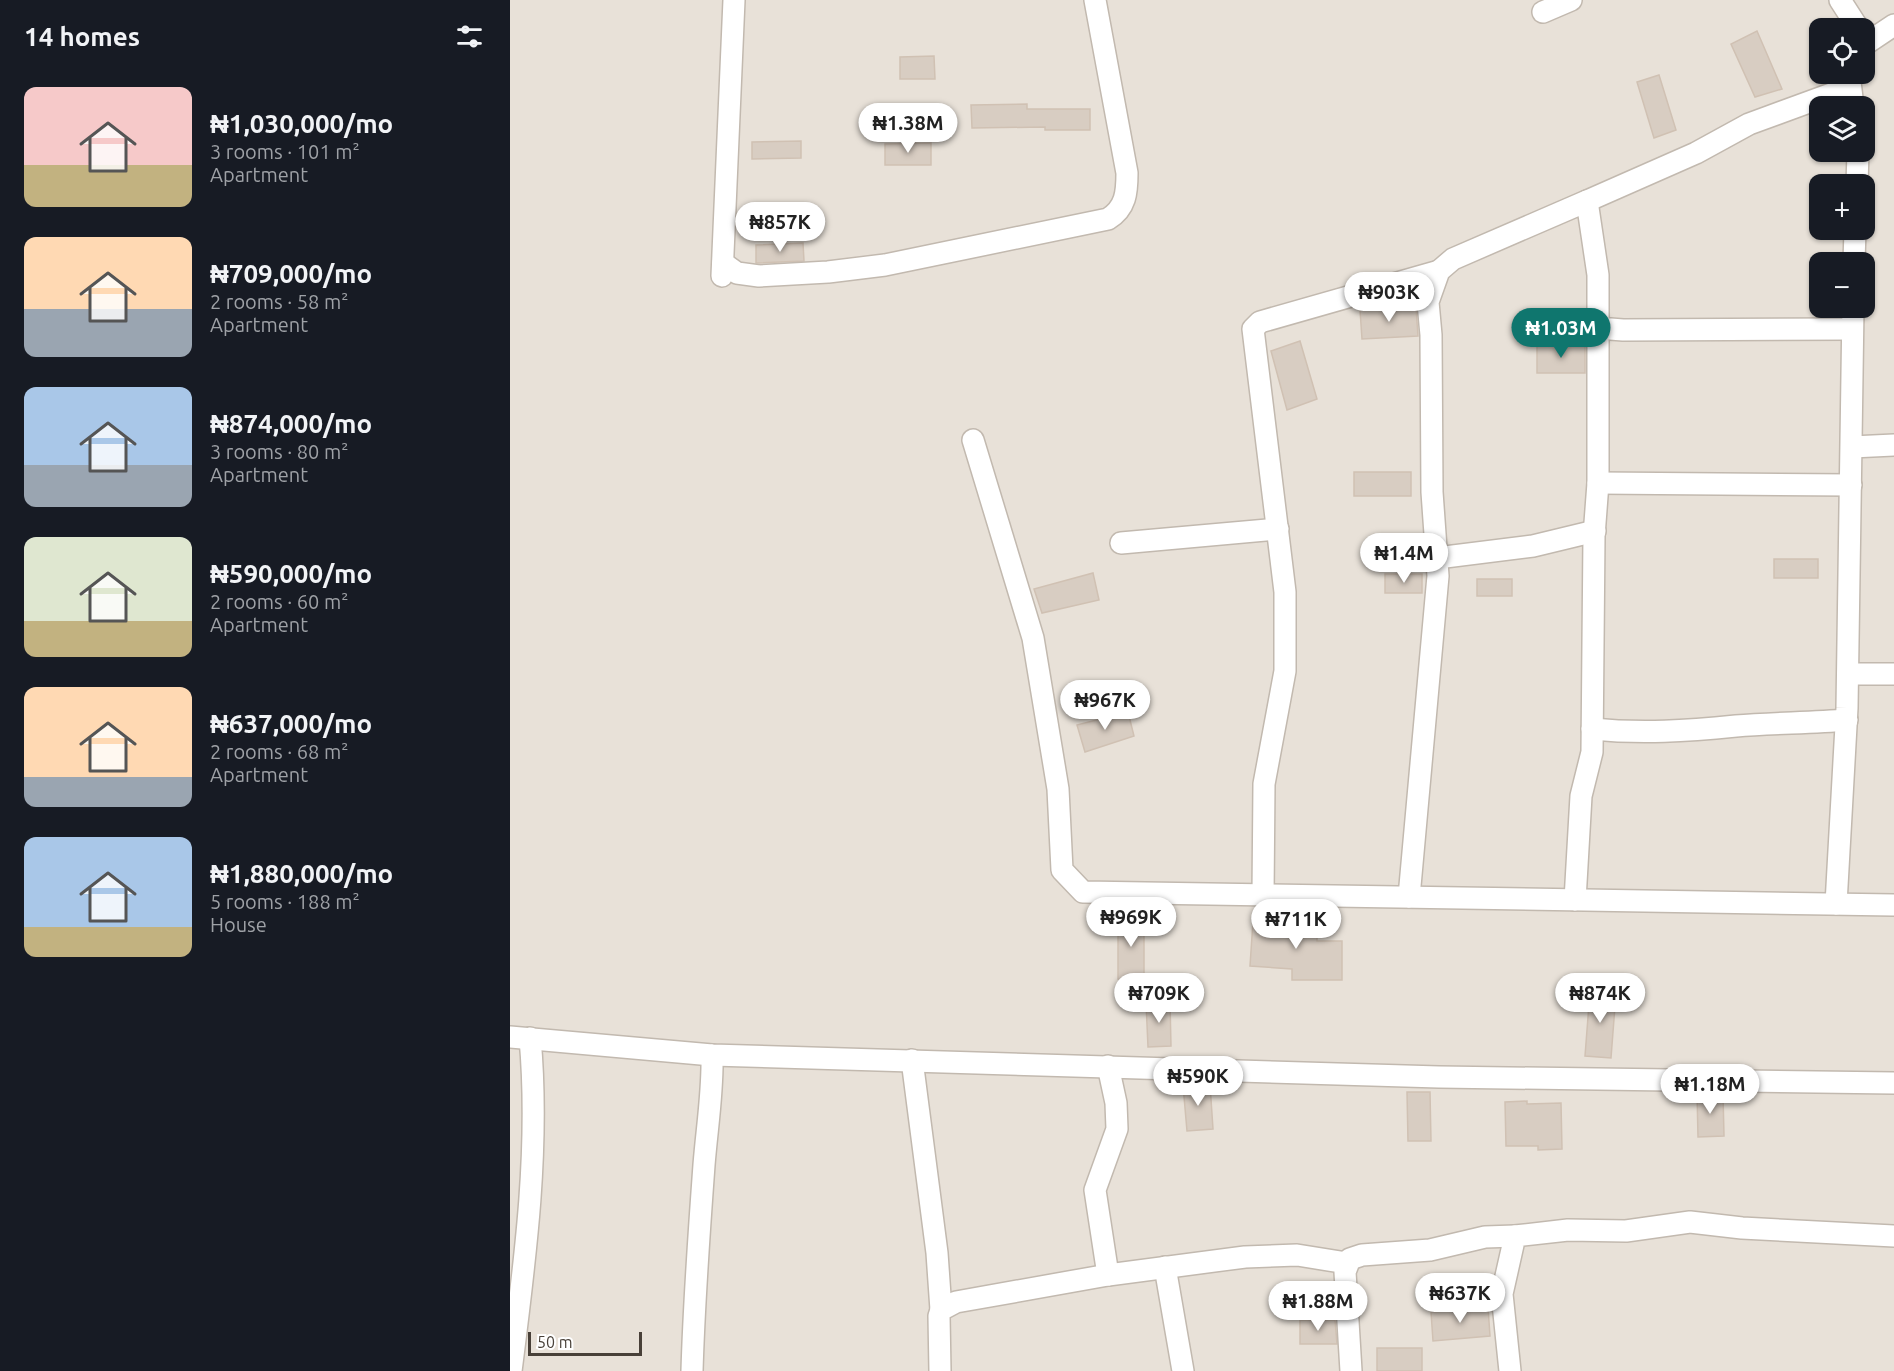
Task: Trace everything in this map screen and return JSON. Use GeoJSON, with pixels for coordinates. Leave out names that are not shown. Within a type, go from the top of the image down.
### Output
{"type":"FeatureCollection","features":[{"type":"Feature","properties":{"kind":"street"},"geometry":{"type":"LineString","coordinates":[[734,0],[723,272],[759,276],[885,265],[1108,219],[1115,215],[1124,200],[1126,173],[1095,0]]}},
{"type":"Feature","properties":{"kind":"street"},"geometry":{"type":"LineString","coordinates":[[1543,12],[1571,0]]}},
{"type":"Feature","properties":{"kind":"street"},"geometry":{"type":"LineString","coordinates":[[1840,0],[1851,18]]}},
{"type":"Feature","properties":{"kind":"street"},"geometry":{"type":"LineString","coordinates":[[1875,33],[1894,24]]}},
{"type":"Feature","properties":{"kind":"street"},"geometry":{"type":"LineString","coordinates":[[1263,895],[1264,784],[1285,671],[1286,592],[1253,329],[1260,322],[1439,271],[1453,259],[1696,153],[1749,124],[1851,89]]}},
{"type":"Feature","properties":{"kind":"street"},"geometry":{"type":"LineString","coordinates":[[1575,900],[1581,796],[1592,752],[1595,531],[1598,483],[1599,275],[1587,201]]}},
{"type":"Feature","properties":{"kind":"street"},"geometry":{"type":"LineString","coordinates":[[1409,897],[1419,808],[1420,757],[1438,576],[1432,492],[1431,335],[1428,302],[1439,271]]}},
{"type":"Feature","properties":{"kind":"street"},"geometry":{"type":"LineString","coordinates":[[1836,904],[1847,720],[1853,318]]}},
{"type":"Feature","properties":{"kind":"street"},"geometry":{"type":"LineString","coordinates":[[1598,328],[1623,330],[1852,329]]}},
{"type":"Feature","properties":{"kind":"street"},"geometry":{"type":"LineString","coordinates":[[973,440],[1033,638],[1058,789],[1062,870],[1083,892],[1894,905]]}},
{"type":"Feature","properties":{"kind":"street"},"geometry":{"type":"LineString","coordinates":[[1852,447],[1894,445]]}},
{"type":"Feature","properties":{"kind":"street"},"geometry":{"type":"LineString","coordinates":[[1598,483],[1851,485]]}},
{"type":"Feature","properties":{"kind":"street"},"geometry":{"type":"LineString","coordinates":[[1121,543],[1278,529]]}},
{"type":"Feature","properties":{"kind":"street"},"geometry":{"type":"LineString","coordinates":[[1437,558],[1533,546],[1595,531]]}},
{"type":"Feature","properties":{"kind":"street"},"geometry":{"type":"LineString","coordinates":[[1848,674],[1894,674]]}},
{"type":"Feature","properties":{"kind":"street"},"geometry":{"type":"LineString","coordinates":[[1593,729],[1637,733],[1693,732],[1737,726],[1847,720]]}},
{"type":"Feature","properties":{"kind":"street"},"geometry":{"type":"LineString","coordinates":[[511,1371],[530,1200],[535,1093],[520,1037],[712,1055],[1439,1077],[1894,1083]]}},
{"type":"Feature","properties":{"kind":"street"},"geometry":{"type":"LineString","coordinates":[[692,1371],[695,1276],[704,1157],[713,1093],[712,1055]]}},
{"type":"Feature","properties":{"kind":"street"},"geometry":{"type":"LineString","coordinates":[[912,1060],[937,1253],[941,1310],[938,1327],[940,1371]]}},
{"type":"Feature","properties":{"kind":"street"},"geometry":{"type":"LineString","coordinates":[[1108,1066],[1116,1102],[1116,1129],[1095,1190],[1108,1275]]}},
{"type":"Feature","properties":{"kind":"street"},"geometry":{"type":"LineString","coordinates":[[1352,1371],[1346,1305],[1347,1263],[1354,1257],[1362,1255],[1430,1250],[1485,1237],[1568,1230],[1626,1231],[1690,1222],[1742,1228],[1894,1236]]}},
{"type":"Feature","properties":{"kind":"street"},"geometry":{"type":"LineString","coordinates":[[1510,1371],[1502,1294],[1515,1236]]}},
{"type":"Feature","properties":{"kind":"street"},"geometry":{"type":"LineString","coordinates":[[941,1310],[956,1302],[1108,1275],[1245,1257],[1297,1255],[1347,1263]]}},
{"type":"Feature","properties":{"kind":"street"},"geometry":{"type":"LineString","coordinates":[[1165,1267],[1184,1371]]}},
{"type":"Feature","properties":{"kind":"shaded area"},"geometry":{"type":"Polygon","coordinates":[[[510,0],[1894,0],[1894,1371],[510,1371],[510,0]]]}},
{"type":"Feature","properties":{"kind":"building"},"geometry":{"type":"Polygon","coordinates":[[[1757,31],[1782,89],[1755,97],[1731,44],[1757,31]]]}},
{"type":"Feature","properties":{"kind":"building"},"geometry":{"type":"Polygon","coordinates":[[[934,56],[935,79],[900,79],[900,57],[934,56]]]}},
{"type":"Feature","properties":{"kind":"building"},"geometry":{"type":"Polygon","coordinates":[[[1659,75],[1676,130],[1654,138],[1637,82],[1659,75]]]}},
{"type":"Feature","properties":{"kind":"building"},"geometry":{"type":"Polygon","coordinates":[[[1027,104],[1027,109],[1090,109],[1090,130],[1045,130],[1045,127],[972,128],[971,105],[1027,104]]]}},
{"type":"Feature","properties":{"kind":"building"},"geometry":{"type":"Polygon","coordinates":[[[801,141],[801,158],[752,159],[752,142],[801,141]]]}},
{"type":"Feature","properties":{"kind":"building"},"geometry":{"type":"Polygon","coordinates":[[[931,143],[931,165],[885,165],[885,144],[931,143]]]}},
{"type":"Feature","properties":{"kind":"building"},"geometry":{"type":"Polygon","coordinates":[[[803,243],[804,261],[756,263],[756,245],[803,243]]]}},
{"type":"Feature","properties":{"kind":"building"},"geometry":{"type":"Polygon","coordinates":[[[1416,308],[1418,336],[1362,339],[1360,310],[1416,308]]]}},
{"type":"Feature","properties":{"kind":"building"},"geometry":{"type":"Polygon","coordinates":[[[1300,341],[1317,399],[1287,410],[1271,351],[1300,341]]]}},
{"type":"Feature","properties":{"kind":"building"},"geometry":{"type":"Polygon","coordinates":[[[1537,345],[1585,345],[1585,373],[1537,373],[1537,345]]]}},
{"type":"Feature","properties":{"kind":"building"},"geometry":{"type":"Polygon","coordinates":[[[1354,472],[1411,472],[1411,496],[1354,496],[1354,472]]]}},
{"type":"Feature","properties":{"kind":"building"},"geometry":{"type":"Polygon","coordinates":[[[1774,559],[1818,559],[1818,578],[1774,578],[1774,559]]]}},
{"type":"Feature","properties":{"kind":"building"},"geometry":{"type":"Polygon","coordinates":[[[1093,573],[1099,600],[1042,613],[1034,589],[1093,573]]]}},
{"type":"Feature","properties":{"kind":"building"},"geometry":{"type":"Polygon","coordinates":[[[1385,574],[1422,574],[1422,593],[1385,593],[1385,574]]]}},
{"type":"Feature","properties":{"kind":"building"},"geometry":{"type":"Polygon","coordinates":[[[1477,579],[1512,579],[1512,596],[1477,596],[1477,579]]]}},
{"type":"Feature","properties":{"kind":"building"},"geometry":{"type":"Polygon","coordinates":[[[1128,712],[1134,736],[1085,752],[1077,725],[1128,712]]]}},
{"type":"Feature","properties":{"kind":"building"},"geometry":{"type":"Polygon","coordinates":[[[1118,915],[1144,915],[1144,982],[1118,979],[1118,915]]]}},
{"type":"Feature","properties":{"kind":"building"},"geometry":{"type":"Polygon","coordinates":[[[1253,921],[1317,922],[1317,941],[1342,941],[1342,980],[1292,980],[1292,969],[1250,966],[1253,921]]]}},
{"type":"Feature","properties":{"kind":"building"},"geometry":{"type":"Polygon","coordinates":[[[1590,991],[1616,993],[1611,1058],[1585,1056],[1590,991]]]}},
{"type":"Feature","properties":{"kind":"building"},"geometry":{"type":"Polygon","coordinates":[[[1146,1002],[1170,1002],[1171,1046],[1148,1047],[1146,1002]]]}},
{"type":"Feature","properties":{"kind":"building"},"geometry":{"type":"Polygon","coordinates":[[[1210,1084],[1213,1129],[1187,1131],[1183,1085],[1210,1084]]]}},
{"type":"Feature","properties":{"kind":"building"},"geometry":{"type":"Polygon","coordinates":[[[1407,1092],[1430,1092],[1431,1141],[1408,1141],[1407,1092]]]}},
{"type":"Feature","properties":{"kind":"building"},"geometry":{"type":"Polygon","coordinates":[[[1697,1093],[1723,1094],[1724,1136],[1698,1137],[1697,1093]]]}},
{"type":"Feature","properties":{"kind":"building"},"geometry":{"type":"Polygon","coordinates":[[[1527,1101],[1527,1104],[1561,1103],[1562,1149],[1538,1150],[1538,1146],[1506,1146],[1505,1102],[1527,1101]]]}},
{"type":"Feature","properties":{"kind":"building"},"geometry":{"type":"Polygon","coordinates":[[[1488,1307],[1490,1336],[1433,1341],[1431,1312],[1488,1307]]]}},
{"type":"Feature","properties":{"kind":"building"},"geometry":{"type":"Polygon","coordinates":[[[1300,1320],[1335,1320],[1337,1344],[1300,1344],[1300,1320]]]}},
{"type":"Feature","properties":{"kind":"building"},"geometry":{"type":"Polygon","coordinates":[[[1377,1348],[1422,1348],[1422,1371],[1377,1371],[1377,1348]]]}}]}
